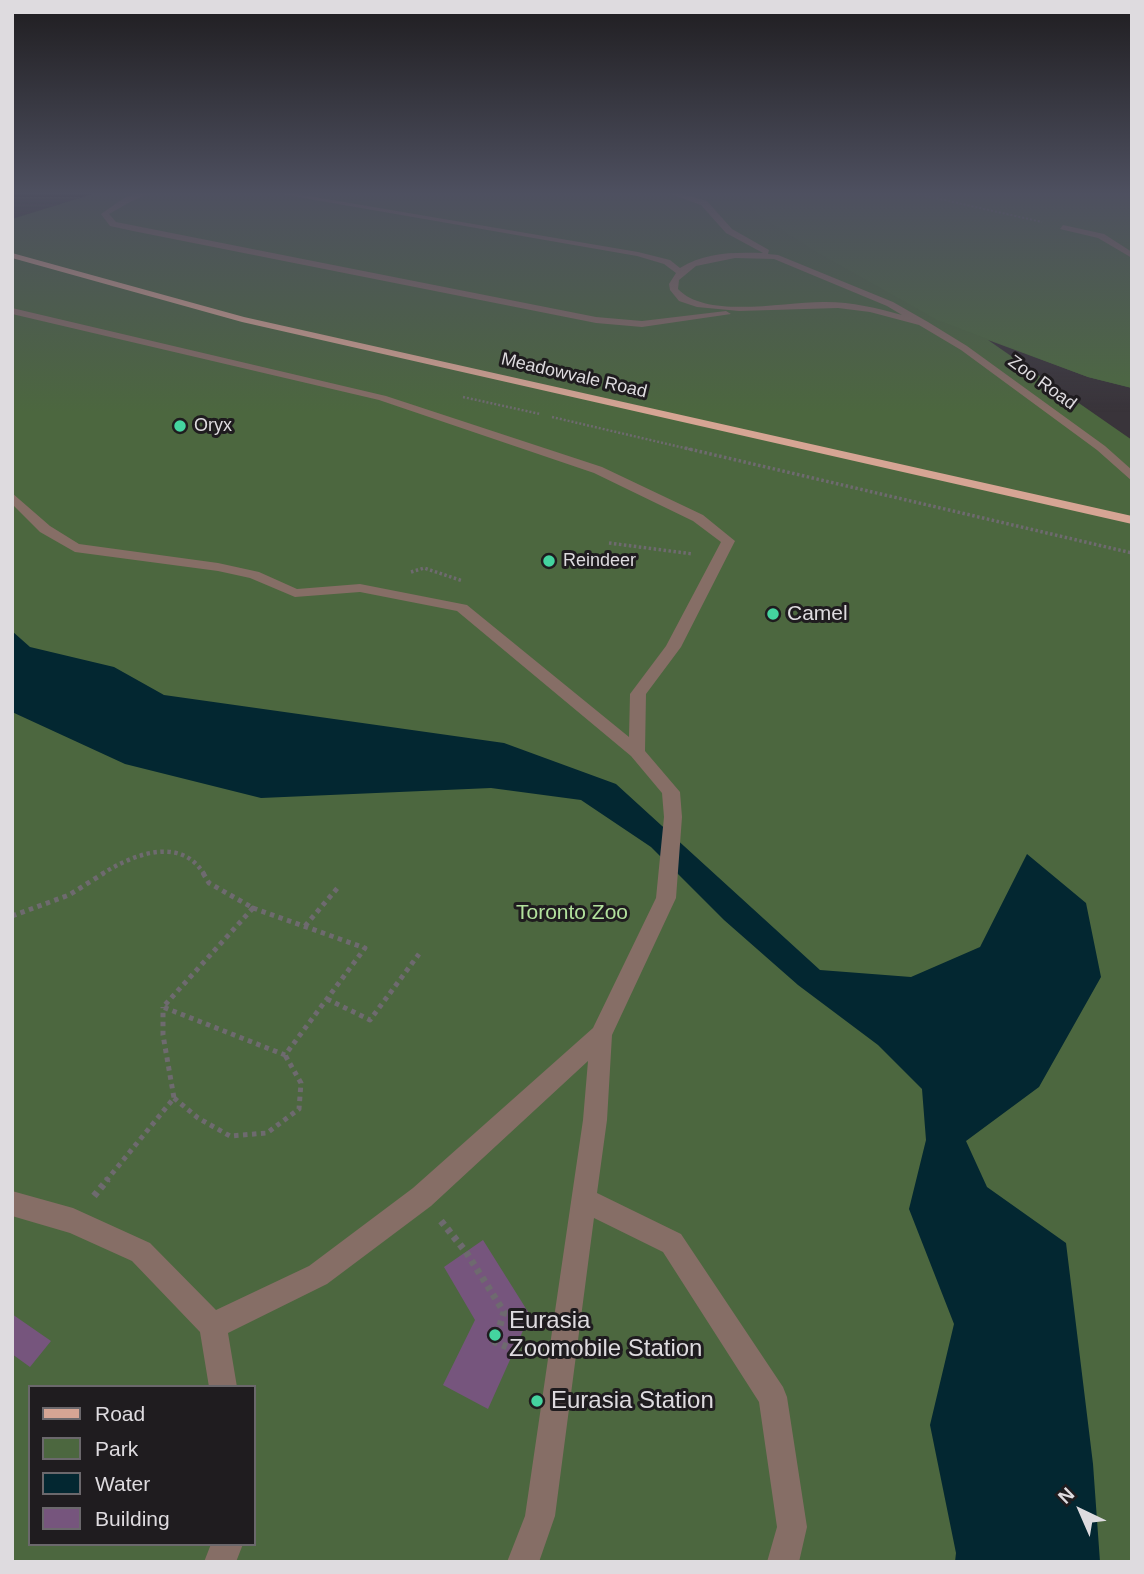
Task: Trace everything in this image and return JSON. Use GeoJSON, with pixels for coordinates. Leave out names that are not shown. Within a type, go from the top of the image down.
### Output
{"type":"FeatureCollection","features":[{"type":"Feature","properties":{"kind":"main road","name":"Meadowvale Road"},"geometry":{"type":"LineString","coordinates":[[50,265],[242,319],[1132,520]]}},
{"type":"Feature","properties":{"kind":"street"},"geometry":{"type":"LineString","coordinates":[[316,265],[596,320],[642,324],[746,310]]}},
{"type":"Feature","properties":{"kind":"street"},"geometry":{"type":"LineString","coordinates":[[671,265],[679,272]]}},
{"type":"Feature","properties":{"kind":"street","name":"Zoo Road"},"geometry":{"type":"LineString","coordinates":[[692,265],[679,272],[673,284],[674,291],[679,297],[706,306],[746,310],[818,304],[855,307],[925,324]]}},
{"type":"Feature","properties":{"kind":"street","name":"Zoo Road"},"geometry":{"type":"LineString","coordinates":[[796,265],[890,304],[964,348],[1101,447],[1132,477]]}},
{"type":"Feature","properties":{"kind":"street"},"geometry":{"type":"LineString","coordinates":[[12,311],[382,398],[598,470],[698,518],[728,541],[673,647],[638,694],[637,752]]}},
{"type":"Feature","properties":{"kind":"street"},"geometry":{"type":"LineString","coordinates":[[12,497],[45,529],[75,548],[218,567],[254,575],[295,593],[360,588],[462,608],[637,752],[671,792],[673,817],[666,898],[601,1035],[595,1120],[540,1516],[523,1562]]}},
{"type":"Feature","properties":{"kind":"street"},"geometry":{"type":"LineString","coordinates":[[213,1326],[318,1275],[422,1197],[601,1035]]}},
{"type":"Feature","properties":{"kind":"street"},"geometry":{"type":"LineString","coordinates":[[584,1200],[672,1243],[773,1397],[792,1527],[783,1562]]}},
{"type":"Feature","properties":{"kind":"street"},"geometry":{"type":"LineString","coordinates":[[12,1203],[74,1222],[141,1252],[213,1326],[223,1385]]}},
{"type":"Feature","properties":{"kind":"street"},"geometry":{"type":"LineString","coordinates":[[219,1562],[227,1546]]}},
{"type":"Feature","properties":{"kind":"path"},"geometry":{"type":"LineString","coordinates":[[609,543],[722,557]]}},
{"type":"Feature","properties":{"kind":"path"},"geometry":{"type":"LineString","coordinates":[[12,916],[69,895],[126,859],[169,850],[198,865],[209,883],[253,908],[365,948],[285,1055]]}},
{"type":"Feature","properties":{"kind":"path"},"geometry":{"type":"LineString","coordinates":[[305,926],[340,885]]}},
{"type":"Feature","properties":{"kind":"path"},"geometry":{"type":"LineString","coordinates":[[163,1007],[285,1055],[301,1083],[299,1109],[267,1133],[230,1136],[198,1118],[174,1098],[163,1035],[163,1007],[253,908]]}},
{"type":"Feature","properties":{"kind":"path"},"geometry":{"type":"LineString","coordinates":[[327,999],[370,1020],[419,954]]}},
{"type":"Feature","properties":{"kind":"path"},"geometry":{"type":"LineString","coordinates":[[74,1222],[174,1098]]}},
{"type":"Feature","properties":{"kind":"path"},"geometry":{"type":"LineString","coordinates":[[422,1197],[466,1252],[504,1312],[495,1342],[560,1369]]}},
{"type":"Feature","properties":{"kind":"green space","name":"Toronto Zoo"},"geometry":{"type":"Polygon","coordinates":[[[12,265],[1132,265],[1132,388],[1088,377],[988,340],[1132,440],[1132,1562],[12,1562],[12,265]]]}},
{"type":"Feature","properties":{"kind":"green space"},"geometry":{"type":"Polygon","coordinates":[[[840,265],[1132,265],[1132,388],[1088,377],[937,320],[840,265]]]}},
{"type":"Feature","properties":{"kind":"water"},"geometry":{"type":"Polygon","coordinates":[[[12,631],[30,647],[114,667],[164,695],[504,743],[616,784],[820,970],[911,977],[980,947],[1027,854],[1086,903],[1101,977],[1039,1087],[966,1141],[987,1187],[1066,1243],[1093,1464],[1100,1562],[955,1562],[956,1553],[930,1425],[954,1324],[909,1209],[926,1140],[922,1089],[878,1045],[798,985],[724,920],[651,847],[581,800],[491,788],[261,798],[125,764],[12,712],[12,631]]]}},
{"type":"Feature","properties":{"kind":"building","name":"Eurasia Zoomobile Station"},"geometry":{"type":"Polygon","coordinates":[[[483,1240],[530,1315],[488,1409],[443,1385],[475,1320],[444,1267],[483,1240]]]}},
{"type":"Feature","properties":{"kind":"building"},"geometry":{"type":"Polygon","coordinates":[[[12,1314],[51,1341],[30,1367],[12,1354],[12,1314]]]}},
{"type":"Feature","properties":{"kind":"place","name":"Oryx"},"geometry":{"type":"Point","coordinates":[180,426]}},
{"type":"Feature","properties":{"kind":"place","name":"Reindeer"},"geometry":{"type":"Point","coordinates":[549,561]}},
{"type":"Feature","properties":{"kind":"place","name":"Camel"},"geometry":{"type":"Point","coordinates":[773,614]}},
{"type":"Feature","properties":{"kind":"place","name":"Eurasia Zoomobile Station"},"geometry":{"type":"Point","coordinates":[495,1335]}},
{"type":"Feature","properties":{"kind":"place","name":"Eurasia Station"},"geometry":{"type":"Point","coordinates":[537,1401]}}]}
